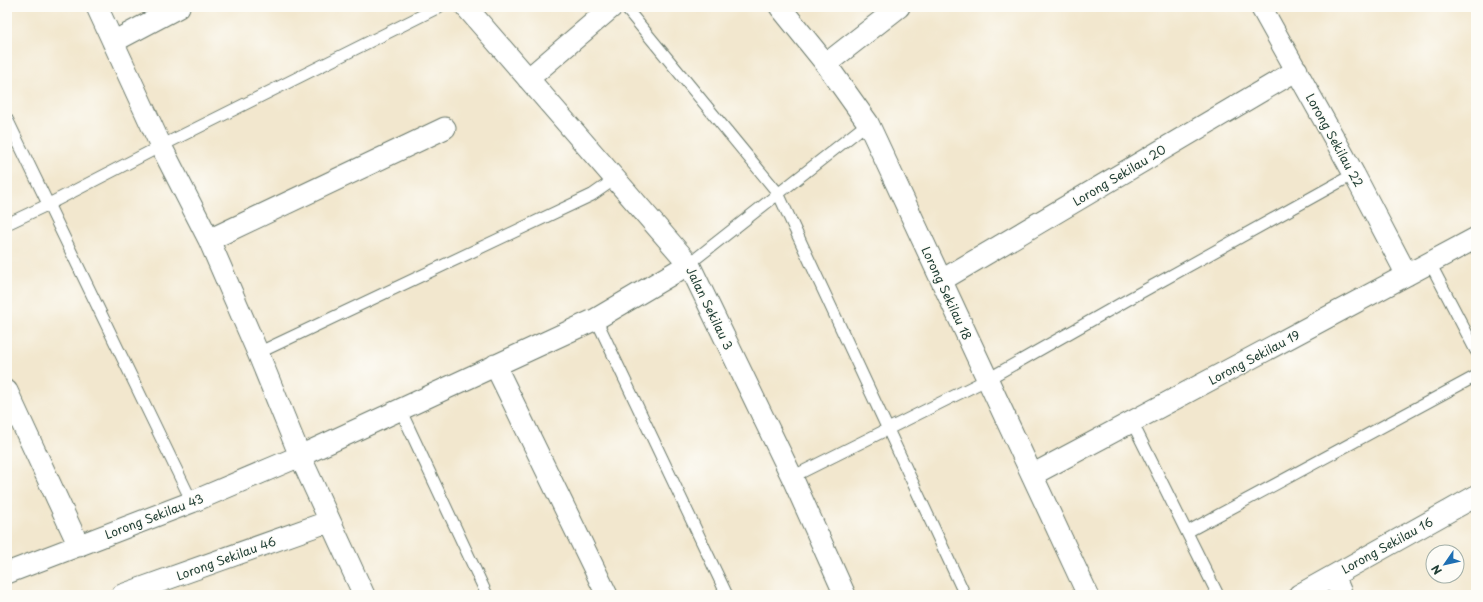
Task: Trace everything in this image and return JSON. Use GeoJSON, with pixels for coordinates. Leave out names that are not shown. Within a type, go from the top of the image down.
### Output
{"type":"FeatureCollection","features":[{"type":"Feature","properties":{"kind":"street"},"geometry":{"type":"LineString","coordinates":[[97,7],[160,146],[209,240],[258,353],[300,456],[364,595]]}},
{"type":"Feature","properties":{"kind":"street"},"geometry":{"type":"LineString","coordinates":[[113,42],[179,7]]}},
{"type":"Feature","properties":{"kind":"street","name":"Jalan Sekilau 3"},"geometry":{"type":"LineString","coordinates":[[466,7],[688,264],[792,478],[845,595]]}},
{"type":"Feature","properties":{"kind":"street"},"geometry":{"type":"LineString","coordinates":[[528,79],[612,7]]}},
{"type":"Feature","properties":{"kind":"street","name":"Lorong Sekilau 18"},"geometry":{"type":"LineString","coordinates":[[780,7],[826,64],[868,123],[1088,595]]}},
{"type":"Feature","properties":{"kind":"street"},"geometry":{"type":"LineString","coordinates":[[826,64],[899,7]]}},
{"type":"Feature","properties":{"kind":"street","name":"Lorong Sekilau 22"},"geometry":{"type":"LineString","coordinates":[[1262,7],[1354,174],[1407,275]]}},
{"type":"Feature","properties":{"kind":"street","name":"Lorong Sekilau 20"},"geometry":{"type":"LineString","coordinates":[[942,280],[1297,70]]}},
{"type":"Feature","properties":{"kind":"street"},"geometry":{"type":"LineString","coordinates":[[209,240],[445,128]]}},
{"type":"Feature","properties":{"kind":"street","name":"Lorong Sekilau 19"},"geometry":{"type":"LineString","coordinates":[[1032,475],[1476,238]]}},
{"type":"Feature","properties":{"kind":"street","name":"Lorong Sekilau 43"},"geometry":{"type":"LineString","coordinates":[[7,573],[192,502],[300,456],[596,319],[688,264]]}},
{"type":"Feature","properties":{"kind":"street"},"geometry":{"type":"LineString","coordinates":[[495,365],[607,595]]}},
{"type":"Feature","properties":{"kind":"street"},"geometry":{"type":"LineString","coordinates":[[7,391],[79,546]]}},
{"type":"Feature","properties":{"kind":"street","name":"Lorong Sekilau 16"},"geometry":{"type":"LineString","coordinates":[[1299,595],[1476,496]]}},
{"type":"Feature","properties":{"kind":"street","name":"Lorong Sekilau 46"},"geometry":{"type":"LineString","coordinates":[[122,595],[330,521]]}},
{"type":"Feature","properties":{"kind":"street"},"geometry":{"type":"LineString","coordinates":[[1334,576],[1342,595]]}},
{"type":"Feature","properties":{"kind":"lane"},"geometry":{"type":"LineString","coordinates":[[7,224],[439,7]]}},
{"type":"Feature","properties":{"kind":"lane"},"geometry":{"type":"LineString","coordinates":[[625,7],[778,194],[965,595]]}},
{"type":"Feature","properties":{"kind":"lane"},"geometry":{"type":"LineString","coordinates":[[7,119],[47,205],[192,502]]}},
{"type":"Feature","properties":{"kind":"lane"},"geometry":{"type":"LineString","coordinates":[[688,264],[868,123]]}},
{"type":"Feature","properties":{"kind":"lane"},"geometry":{"type":"LineString","coordinates":[[792,478],[988,379],[1354,174]]}},
{"type":"Feature","properties":{"kind":"lane"},"geometry":{"type":"LineString","coordinates":[[258,353],[592,195],[616,179]]}},
{"type":"Feature","properties":{"kind":"lane"},"geometry":{"type":"LineString","coordinates":[[1430,263],[1476,351]]}},
{"type":"Feature","properties":{"kind":"lane"},"geometry":{"type":"LineString","coordinates":[[596,319],[727,595]]}},
{"type":"Feature","properties":{"kind":"lane"},"geometry":{"type":"LineString","coordinates":[[1187,532],[1476,376]]}},
{"type":"Feature","properties":{"kind":"lane"},"geometry":{"type":"LineString","coordinates":[[400,409],[487,595]]}},
{"type":"Feature","properties":{"kind":"lane"},"geometry":{"type":"LineString","coordinates":[[1132,422],[1218,595]]}}]}
